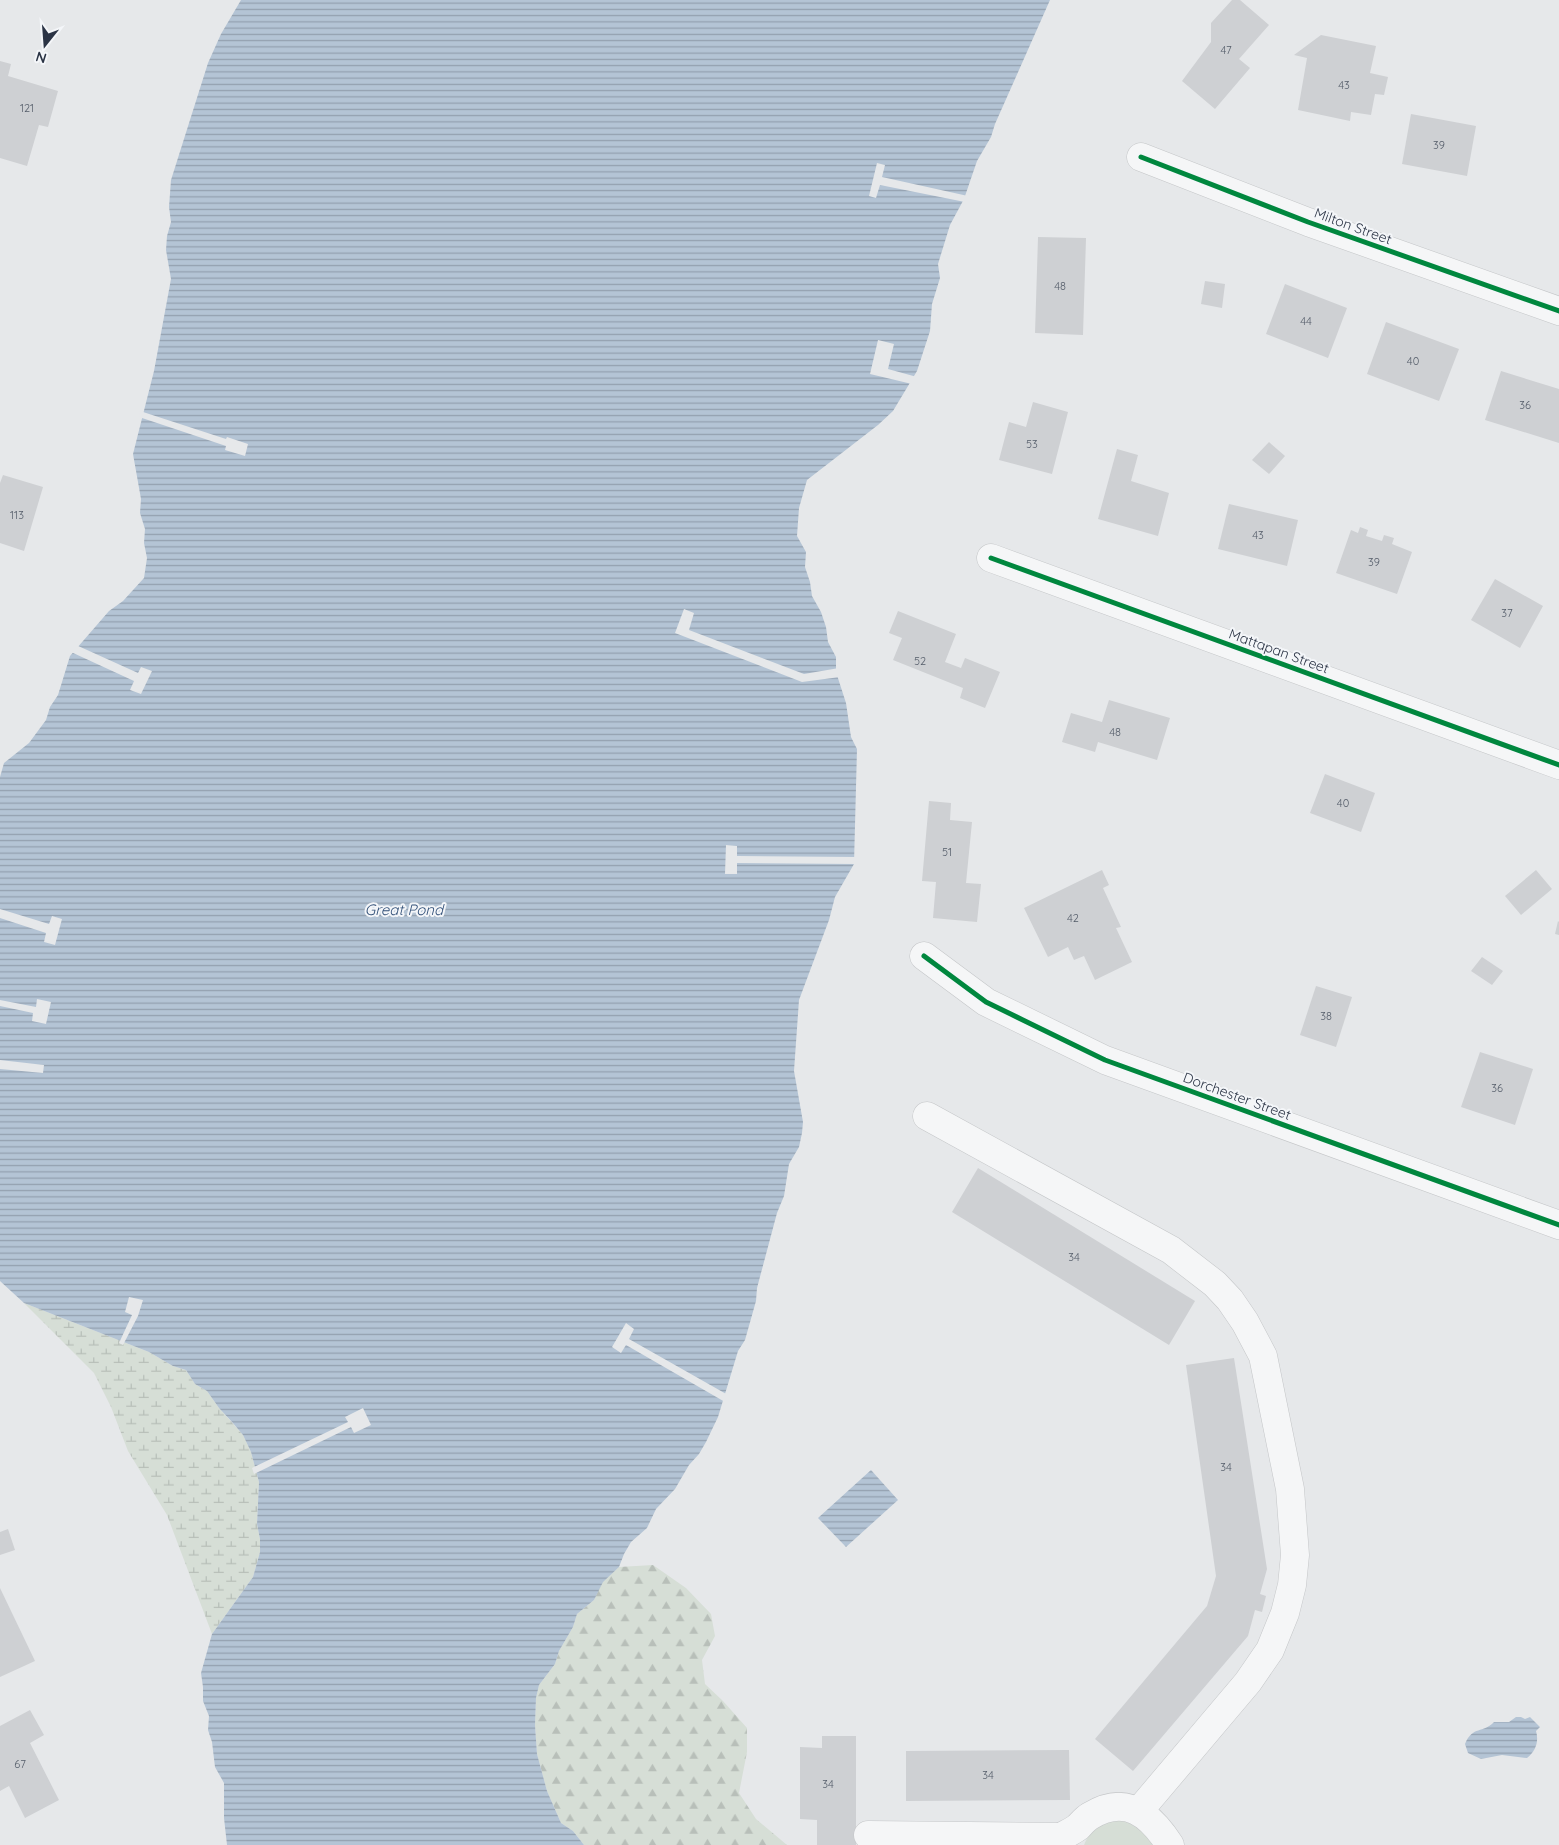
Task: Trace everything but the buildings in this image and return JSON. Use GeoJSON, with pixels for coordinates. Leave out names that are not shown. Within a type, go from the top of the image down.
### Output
{"type":"FeatureCollection","features":[{"type":"Feature","properties":{"kind":"street","name":"Milton Street"},"geometry":{"type":"LineString","coordinates":[[1141,158],[1308,222],[1559,311]]}},
{"type":"Feature","properties":{"kind":"street","name":"Mattapan Street"},"geometry":{"type":"LineString","coordinates":[[991,558],[1559,765]]}},
{"type":"Feature","properties":{"kind":"street","name":"Dorchester Street"},"geometry":{"type":"LineString","coordinates":[[924,956],[986,1002],[1104,1060],[1559,1225]]}},
{"type":"Feature","properties":{"kind":"street"},"geometry":{"type":"LineString","coordinates":[[927,1116],[1171,1250],[1215,1284],[1230,1300],[1245,1322],[1263,1356],[1290,1489],[1295,1556],[1292,1585],[1285,1613],[1270,1650],[1248,1682],[1139,1811]]}},
{"type":"Feature","properties":{"kind":"street"},"geometry":{"type":"LineString","coordinates":[[868,1835],[1061,1841],[1088,1817],[1103,1809],[1119,1806],[1139,1811],[1158,1827],[1170,1845]]}},
{"type":"Feature","properties":{"kind":"green space"},"geometry":{"type":"Polygon","coordinates":[[[24,1303],[149,1352],[173,1366],[186,1370],[195,1384],[207,1391],[243,1435],[251,1452],[259,1482],[257,1524],[260,1552],[253,1577],[212,1634],[167,1515],[128,1451],[111,1407],[94,1373],[24,1303]]]}},
{"type":"Feature","properties":{"kind":"green space"},"geometry":{"type":"Polygon","coordinates":[[[653,1565],[686,1588],[711,1614],[715,1636],[702,1660],[705,1684],[747,1728],[747,1752],[739,1793],[756,1819],[787,1845],[584,1845],[573,1831],[561,1823],[547,1791],[537,1754],[535,1725],[536,1698],[539,1685],[555,1664],[559,1651],[573,1627],[577,1614],[594,1600],[602,1582],[619,1567],[653,1565]]]}},
{"type":"Feature","properties":{"kind":"green space"},"geometry":{"type":"Polygon","coordinates":[[[1122,1819],[1140,1829],[1153,1845],[1084,1845],[1090,1833],[1098,1826],[1109,1821],[1122,1819]]]}},
{"type":"Feature","properties":{"kind":"water","name":"Great Pond"},"geometry":{"type":"Polygon","coordinates":[[[241,0],[1050,0],[991,137],[977,161],[964,199],[950,225],[938,264],[940,278],[932,304],[930,331],[917,371],[893,411],[878,425],[807,480],[799,508],[797,536],[806,552],[805,567],[812,596],[821,612],[828,642],[836,657],[836,672],[846,703],[851,737],[857,749],[854,864],[835,897],[829,920],[799,1000],[794,1071],[803,1122],[802,1133],[799,1147],[789,1164],[784,1196],[777,1213],[745,1340],[738,1351],[718,1417],[699,1454],[689,1465],[675,1489],[656,1509],[647,1528],[631,1542],[619,1567],[603,1582],[594,1600],[577,1614],[573,1627],[559,1651],[555,1664],[539,1685],[536,1698],[535,1725],[537,1754],[547,1791],[561,1823],[573,1831],[584,1845],[227,1845],[224,1818],[224,1783],[215,1767],[212,1742],[208,1730],[209,1716],[203,1701],[201,1673],[212,1634],[253,1577],[260,1552],[257,1524],[259,1482],[251,1452],[243,1435],[207,1391],[195,1384],[186,1370],[173,1366],[149,1352],[24,1303],[0,1281],[0,777],[4,763],[29,743],[46,720],[50,707],[58,695],[70,656],[109,611],[123,601],[144,578],[147,558],[144,543],[145,529],[140,513],[141,499],[133,454],[154,371],[171,279],[166,250],[171,222],[169,207],[171,180],[208,63],[221,34],[241,0]]]}},
{"type":"Feature","properties":{"kind":"water"},"geometry":{"type":"Polygon","coordinates":[[[871,1470],[898,1500],[846,1547],[818,1518],[871,1470]]]}},
{"type":"Feature","properties":{"kind":"water"},"geometry":{"type":"Polygon","coordinates":[[[1516,1717],[1525,1719],[1530,1717],[1540,1727],[1536,1731],[1537,1742],[1535,1749],[1527,1758],[1502,1755],[1481,1759],[1468,1753],[1465,1744],[1471,1734],[1490,1726],[1494,1722],[1509,1722],[1516,1717]]]}},
{"type":"Feature","properties":{"kind":"pier"},"geometry":{"type":"Polygon","coordinates":[[[877,163],[885,165],[882,177],[968,196],[967,200],[965,202],[880,185],[876,198],[869,196],[877,163]]]}},
{"type":"Feature","properties":{"kind":"pier"},"geometry":{"type":"Polygon","coordinates":[[[878,340],[894,344],[888,369],[917,377],[912,384],[870,374],[878,340]]]}},
{"type":"Feature","properties":{"kind":"pier"},"geometry":{"type":"Polygon","coordinates":[[[140,411],[226,439],[227,437],[248,444],[245,456],[225,450],[226,446],[139,417],[140,411]]]}},
{"type":"Feature","properties":{"kind":"pier"},"geometry":{"type":"Polygon","coordinates":[[[684,609],[694,613],[689,630],[804,674],[839,668],[840,677],[802,682],[675,633],[684,609]]]}},
{"type":"Feature","properties":{"kind":"pier"},"geometry":{"type":"Polygon","coordinates":[[[76,645],[138,673],[141,667],[152,671],[141,694],[130,690],[134,681],[71,652],[76,645]]]}},
{"type":"Feature","properties":{"kind":"pier"},"geometry":{"type":"Polygon","coordinates":[[[726,845],[737,846],[737,856],[856,857],[856,864],[737,863],[737,874],[725,874],[726,845]]]}},
{"type":"Feature","properties":{"kind":"pier"},"geometry":{"type":"Polygon","coordinates":[[[0,909],[49,924],[52,916],[62,919],[55,945],[44,942],[46,933],[0,918],[0,909]]]}},
{"type":"Feature","properties":{"kind":"pier"},"geometry":{"type":"Polygon","coordinates":[[[37,999],[51,1002],[46,1024],[32,1021],[33,1013],[0,1006],[0,1000],[36,1007],[37,999]]]}},
{"type":"Feature","properties":{"kind":"pier"},"geometry":{"type":"Polygon","coordinates":[[[0,1060],[44,1065],[43,1073],[0,1069],[0,1060]]]}},
{"type":"Feature","properties":{"kind":"pier"},"geometry":{"type":"Polygon","coordinates":[[[129,1297],[143,1300],[138,1316],[123,1345],[119,1343],[132,1315],[125,1312],[129,1297]]]}},
{"type":"Feature","properties":{"kind":"pier"},"geometry":{"type":"Polygon","coordinates":[[[626,1323],[634,1329],[629,1339],[728,1395],[725,1402],[626,1345],[621,1353],[612,1347],[626,1323]]]}},
{"type":"Feature","properties":{"kind":"pier"},"geometry":{"type":"Polygon","coordinates":[[[363,1408],[371,1425],[354,1433],[351,1427],[254,1474],[252,1468],[348,1422],[345,1417],[363,1408]]]}},
{"type":"Feature","properties":{"kind":"cycle path"},"geometry":{"type":"LineString","coordinates":[[1141,157],[1308,222],[1559,311]]}},
{"type":"Feature","properties":{"kind":"cycle path"},"geometry":{"type":"LineString","coordinates":[[991,558],[1559,765]]}},
{"type":"Feature","properties":{"kind":"cycle path"},"geometry":{"type":"LineString","coordinates":[[924,956],[986,1002],[1105,1060],[1559,1225]]}}]}
